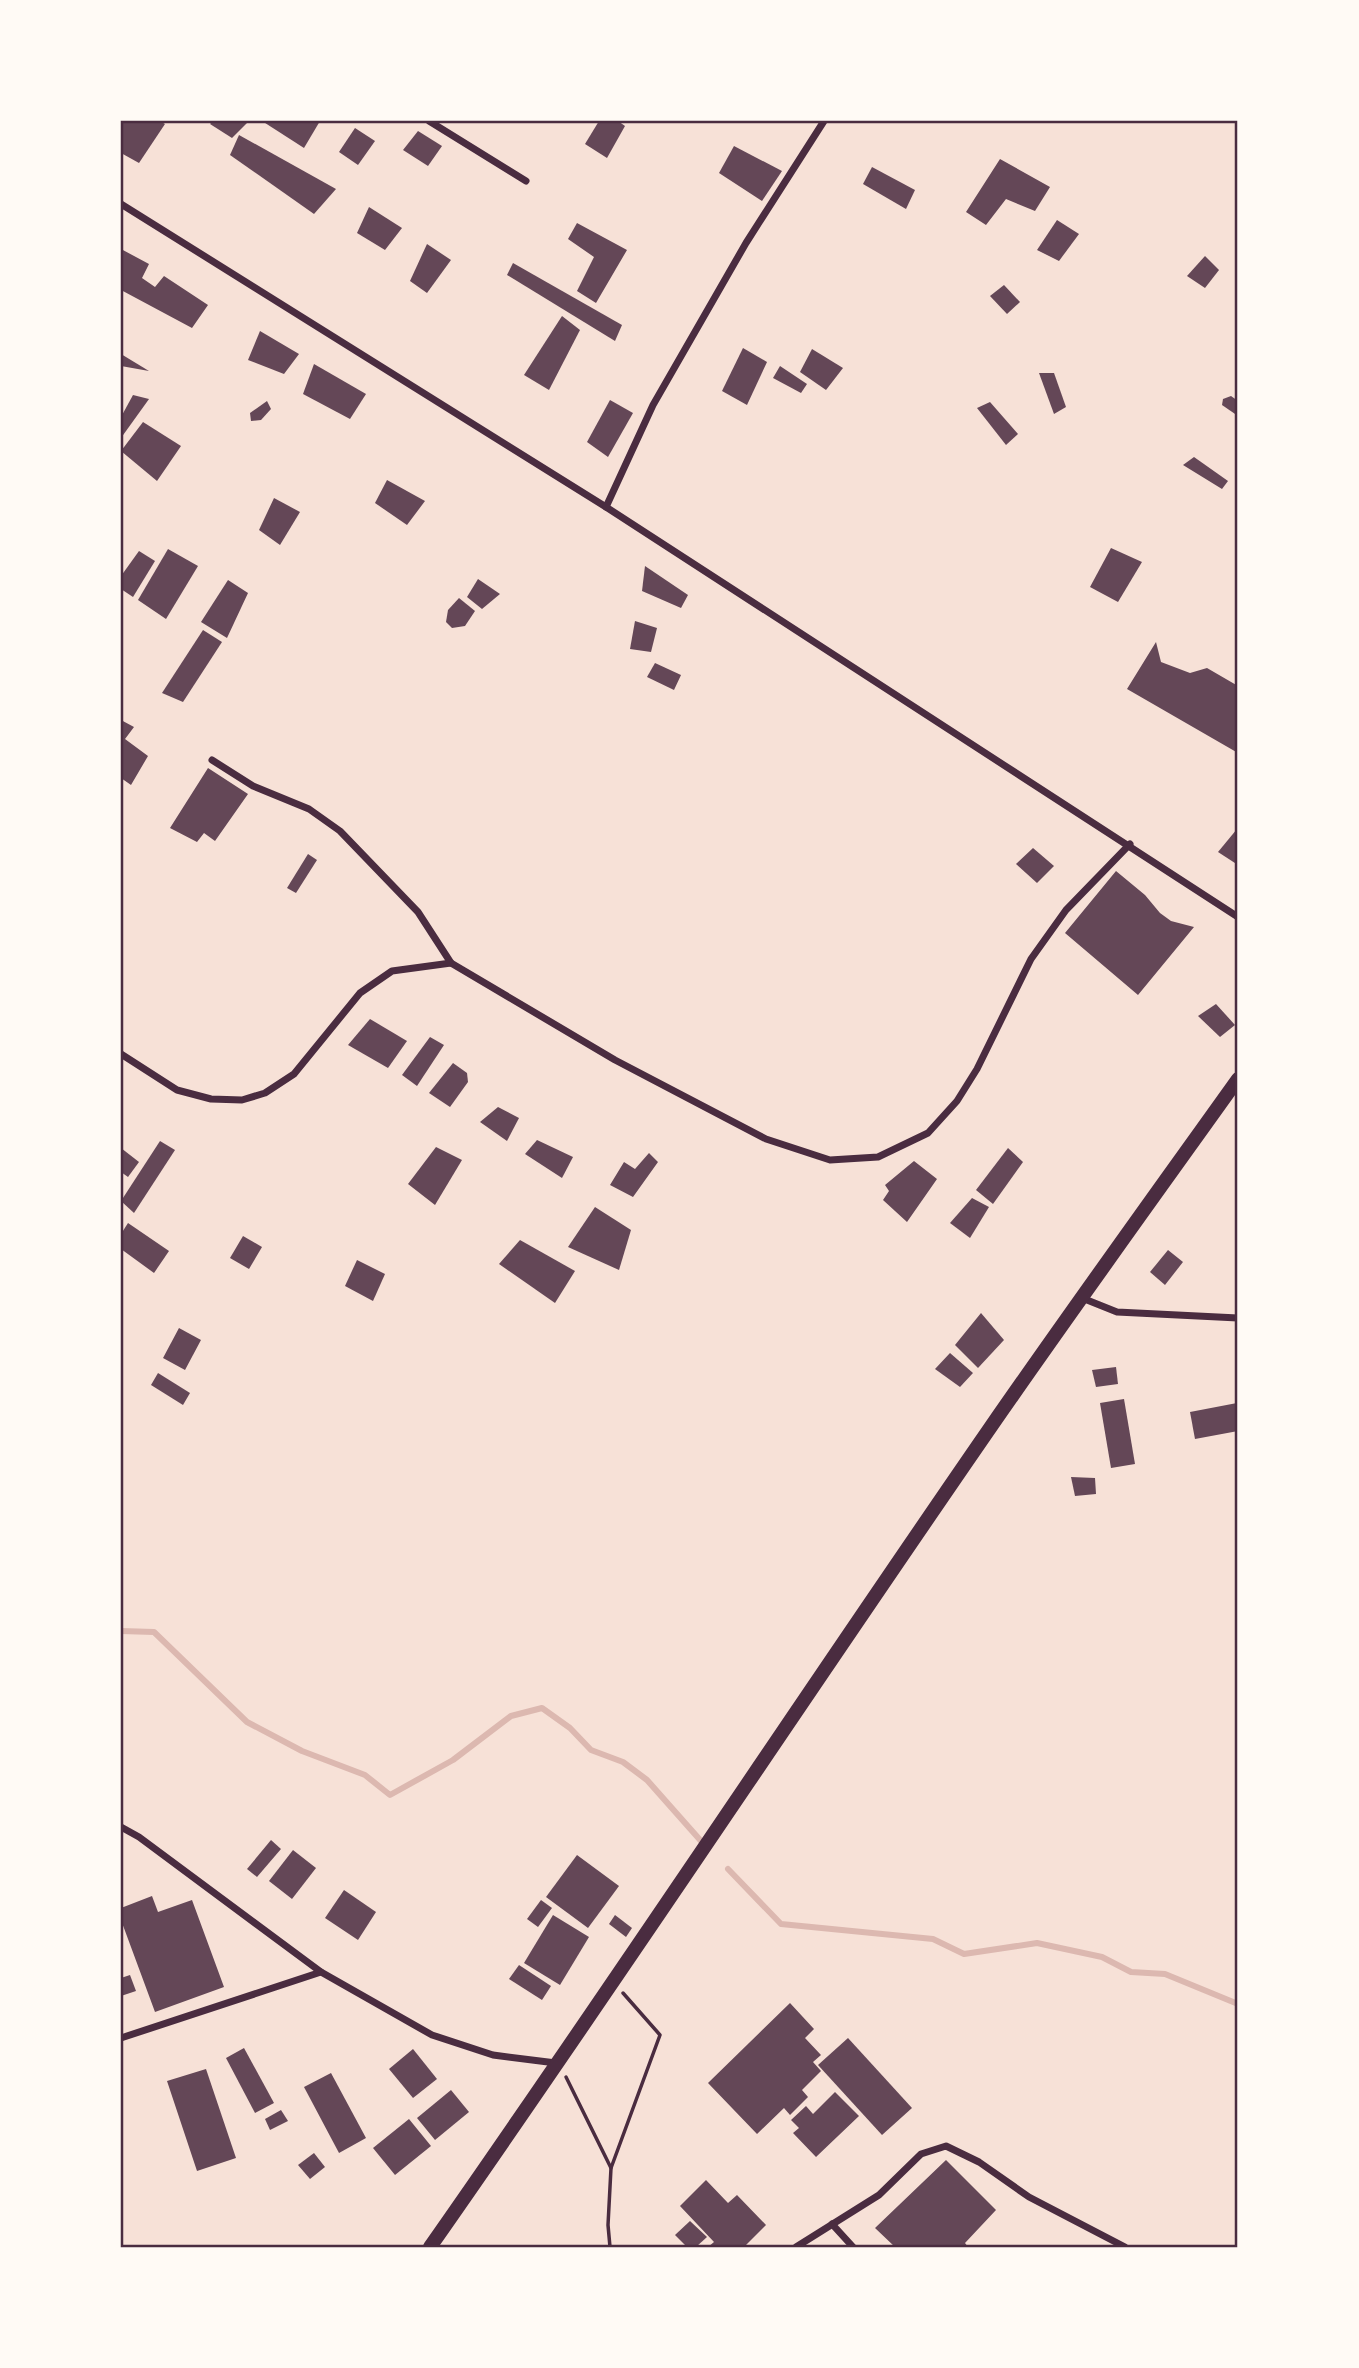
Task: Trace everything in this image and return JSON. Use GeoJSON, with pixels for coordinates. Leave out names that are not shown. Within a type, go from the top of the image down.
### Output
{"type":"FeatureCollection","features":[{"type":"Feature","properties":{"kind":"main road"},"geometry":{"type":"LineString","coordinates":[[430,2247],[614,1983],[691,1866],[1082,1298],[1238,1079]]}},
{"type":"Feature","properties":{"kind":"street"},"geometry":{"type":"LineString","coordinates":[[429,121],[526,181]]}},
{"type":"Feature","properties":{"kind":"street"},"geometry":{"type":"LineString","coordinates":[[606,507],[653,405],[746,243],[824,121]]}},
{"type":"Feature","properties":{"kind":"street"},"geometry":{"type":"LineString","coordinates":[[121,204],[606,507],[1130,844],[1238,917]]}},
{"type":"Feature","properties":{"kind":"street"},"geometry":{"type":"LineString","coordinates":[[212,760],[253,786],[309,809],[340,831],[418,912],[450,962],[615,1060],[766,1139],[830,1160],[878,1157],[928,1133],[957,1101],[977,1069],[1031,959],[1066,910],[1130,844]]}},
{"type":"Feature","properties":{"kind":"street"},"geometry":{"type":"LineString","coordinates":[[121,1054],[177,1090],[211,1099],[242,1100],[265,1093],[294,1074],[360,993],[392,971],[450,962]]}},
{"type":"Feature","properties":{"kind":"street"},"geometry":{"type":"LineString","coordinates":[[1082,1298],[1117,1312],[1238,1318]]}},
{"type":"Feature","properties":{"kind":"street"},"geometry":{"type":"LineString","coordinates":[[121,1827],[139,1837],[195,1882],[321,1972],[432,2035],[493,2055],[559,2063]]}},
{"type":"Feature","properties":{"kind":"street"},"geometry":{"type":"LineString","coordinates":[[121,2038],[321,1972]]}},
{"type":"Feature","properties":{"kind":"street"},"geometry":{"type":"LineString","coordinates":[[796,2247],[879,2195],[921,2154],[946,2146],[979,2162],[1029,2197],[1125,2247]]}},
{"type":"Feature","properties":{"kind":"street"},"geometry":{"type":"LineString","coordinates":[[832,2224],[853,2247]]}},
{"type":"Feature","properties":{"kind":"path"},"geometry":{"type":"LineString","coordinates":[[610,2247],[608,2225],[611,2168],[660,2035],[614,1983]]}},
{"type":"Feature","properties":{"kind":"path"},"geometry":{"type":"LineString","coordinates":[[559,2063],[611,2168]]}},
{"type":"Feature","properties":{"kind":"building"},"geometry":{"type":"Polygon","coordinates":[[[121,121],[160,121],[165,124],[139,163],[121,153],[121,121]]]}},
{"type":"Feature","properties":{"kind":"building"},"geometry":{"type":"Polygon","coordinates":[[[213,121],[249,121],[232,138],[210,124],[213,121]]]}},
{"type":"Feature","properties":{"kind":"building"},"geometry":{"type":"Polygon","coordinates":[[[262,121],[320,121],[304,148],[262,121]]]}},
{"type":"Feature","properties":{"kind":"building"},"geometry":{"type":"Polygon","coordinates":[[[599,121],[618,121],[625,126],[607,158],[585,144],[599,121]]]}},
{"type":"Feature","properties":{"kind":"building"},"geometry":{"type":"Polygon","coordinates":[[[355,128],[375,141],[358,165],[339,152],[355,128]]]}},
{"type":"Feature","properties":{"kind":"building"},"geometry":{"type":"Polygon","coordinates":[[[418,131],[442,146],[428,166],[403,150],[418,131]]]}},
{"type":"Feature","properties":{"kind":"building"},"geometry":{"type":"Polygon","coordinates":[[[239,135],[336,189],[314,214],[230,155],[239,135]]]}},
{"type":"Feature","properties":{"kind":"building"},"geometry":{"type":"Polygon","coordinates":[[[734,146],[782,171],[762,201],[719,173],[734,146]]]}},
{"type":"Feature","properties":{"kind":"building"},"geometry":{"type":"Polygon","coordinates":[[[1000,159],[1050,187],[1035,211],[1006,199],[986,225],[966,212],[1000,159]]]}},
{"type":"Feature","properties":{"kind":"building"},"geometry":{"type":"Polygon","coordinates":[[[872,167],[915,190],[906,209],[863,184],[872,167]]]}},
{"type":"Feature","properties":{"kind":"building"},"geometry":{"type":"Polygon","coordinates":[[[369,207],[402,228],[385,250],[357,233],[369,207]]]}},
{"type":"Feature","properties":{"kind":"building"},"geometry":{"type":"Polygon","coordinates":[[[1057,220],[1079,234],[1059,261],[1037,250],[1057,220]]]}},
{"type":"Feature","properties":{"kind":"building"},"geometry":{"type":"Polygon","coordinates":[[[577,223],[627,250],[596,303],[577,291],[594,257],[568,239],[577,223]]]}},
{"type":"Feature","properties":{"kind":"building"},"geometry":{"type":"Polygon","coordinates":[[[427,244],[451,260],[427,293],[410,281],[427,244]]]}},
{"type":"Feature","properties":{"kind":"building"},"geometry":{"type":"Polygon","coordinates":[[[121,249],[149,264],[142,278],[155,287],[164,276],[208,305],[192,328],[121,290],[121,249]]]}},
{"type":"Feature","properties":{"kind":"building"},"geometry":{"type":"Polygon","coordinates":[[[1205,256],[1219,270],[1205,288],[1187,276],[1205,256]]]}},
{"type":"Feature","properties":{"kind":"building"},"geometry":{"type":"Polygon","coordinates":[[[513,263],[622,325],[615,341],[507,275],[513,263]]]}},
{"type":"Feature","properties":{"kind":"building"},"geometry":{"type":"Polygon","coordinates":[[[1004,285],[1020,302],[1007,314],[990,296],[1004,285]]]}},
{"type":"Feature","properties":{"kind":"building"},"geometry":{"type":"Polygon","coordinates":[[[562,316],[580,330],[549,390],[524,375],[562,316]]]}},
{"type":"Feature","properties":{"kind":"building"},"geometry":{"type":"Polygon","coordinates":[[[260,331],[299,354],[284,374],[248,360],[260,331]]]}},
{"type":"Feature","properties":{"kind":"building"},"geometry":{"type":"Polygon","coordinates":[[[743,348],[767,362],[747,405],[722,391],[743,348]]]}},
{"type":"Feature","properties":{"kind":"building"},"geometry":{"type":"Polygon","coordinates":[[[812,349],[843,368],[826,390],[800,372],[812,349]]]}},
{"type":"Feature","properties":{"kind":"building"},"geometry":{"type":"Polygon","coordinates":[[[121,354],[149,371],[121,366],[121,354]]]}},
{"type":"Feature","properties":{"kind":"building"},"geometry":{"type":"Polygon","coordinates":[[[314,364],[366,394],[350,419],[303,394],[314,364]]]}},
{"type":"Feature","properties":{"kind":"building"},"geometry":{"type":"Polygon","coordinates":[[[780,366],[807,384],[801,393],[773,378],[780,366]]]}},
{"type":"Feature","properties":{"kind":"building"},"geometry":{"type":"Polygon","coordinates":[[[1039,373],[1054,373],[1066,407],[1054,414],[1039,373]]]}},
{"type":"Feature","properties":{"kind":"building"},"geometry":{"type":"Polygon","coordinates":[[[133,395],[149,399],[121,438],[121,417],[133,395]]]}},
{"type":"Feature","properties":{"kind":"building"},"geometry":{"type":"Polygon","coordinates":[[[1231,396],[1238,401],[1238,416],[1222,405],[1223,399],[1231,396]]]}},
{"type":"Feature","properties":{"kind":"building"},"geometry":{"type":"Polygon","coordinates":[[[610,400],[633,413],[608,457],[587,442],[610,400]]]}},
{"type":"Feature","properties":{"kind":"building"},"geometry":{"type":"Polygon","coordinates":[[[267,401],[271,409],[261,420],[251,421],[250,413],[267,401]]]}},
{"type":"Feature","properties":{"kind":"building"},"geometry":{"type":"Polygon","coordinates":[[[990,402],[1018,434],[1006,445],[977,408],[990,402]]]}},
{"type":"Feature","properties":{"kind":"building"},"geometry":{"type":"Polygon","coordinates":[[[143,422],[181,446],[157,481],[121,451],[143,422]]]}},
{"type":"Feature","properties":{"kind":"building"},"geometry":{"type":"Polygon","coordinates":[[[1194,457],[1228,481],[1222,489],[1183,465],[1194,457]]]}},
{"type":"Feature","properties":{"kind":"building"},"geometry":{"type":"Polygon","coordinates":[[[387,480],[425,501],[407,525],[375,503],[387,480]]]}},
{"type":"Feature","properties":{"kind":"building"},"geometry":{"type":"Polygon","coordinates":[[[274,498],[300,512],[280,545],[259,530],[274,498]]]}},
{"type":"Feature","properties":{"kind":"building"},"geometry":{"type":"Polygon","coordinates":[[[1111,548],[1142,562],[1118,602],[1090,587],[1111,548]]]}},
{"type":"Feature","properties":{"kind":"building"},"geometry":{"type":"Polygon","coordinates":[[[168,549],[198,566],[166,619],[138,600],[168,549]]]}},
{"type":"Feature","properties":{"kind":"building"},"geometry":{"type":"Polygon","coordinates":[[[139,551],[155,561],[133,597],[121,589],[121,576],[139,551]]]}},
{"type":"Feature","properties":{"kind":"building"},"geometry":{"type":"Polygon","coordinates":[[[645,566],[688,595],[681,608],[642,591],[645,566]]]}},
{"type":"Feature","properties":{"kind":"building"},"geometry":{"type":"Polygon","coordinates":[[[478,579],[500,594],[482,609],[467,597],[478,579]]]}},
{"type":"Feature","properties":{"kind":"building"},"geometry":{"type":"Polygon","coordinates":[[[228,580],[248,593],[227,638],[201,622],[228,580]]]}},
{"type":"Feature","properties":{"kind":"building"},"geometry":{"type":"Polygon","coordinates":[[[459,598],[475,611],[465,626],[452,628],[446,622],[448,610],[459,598]]]}},
{"type":"Feature","properties":{"kind":"building"},"geometry":{"type":"Polygon","coordinates":[[[635,621],[657,628],[651,652],[630,649],[635,621]]]}},
{"type":"Feature","properties":{"kind":"building"},"geometry":{"type":"Polygon","coordinates":[[[203,630],[222,642],[183,702],[162,693],[203,630]]]}},
{"type":"Feature","properties":{"kind":"building"},"geometry":{"type":"Polygon","coordinates":[[[1156,642],[1161,662],[1190,673],[1207,668],[1238,686],[1238,753],[1127,689],[1156,642]]]}},
{"type":"Feature","properties":{"kind":"building"},"geometry":{"type":"Polygon","coordinates":[[[655,663],[681,675],[674,690],[647,677],[655,663]]]}},
{"type":"Feature","properties":{"kind":"building"},"geometry":{"type":"Polygon","coordinates":[[[121,720],[134,727],[125,739],[148,756],[131,785],[121,778],[121,720]]]}},
{"type":"Feature","properties":{"kind":"building"},"geometry":{"type":"Polygon","coordinates":[[[208,768],[248,794],[215,841],[204,833],[197,842],[170,828],[208,768]]]}},
{"type":"Feature","properties":{"kind":"building"},"geometry":{"type":"Polygon","coordinates":[[[1237,829],[1238,833],[1238,865],[1218,852],[1237,829]]]}},
{"type":"Feature","properties":{"kind":"building"},"geometry":{"type":"Polygon","coordinates":[[[1033,848],[1054,866],[1037,883],[1016,864],[1033,848]]]}},
{"type":"Feature","properties":{"kind":"building"},"geometry":{"type":"Polygon","coordinates":[[[308,854],[317,860],[296,893],[287,888],[308,854]]]}},
{"type":"Feature","properties":{"kind":"building"},"geometry":{"type":"Polygon","coordinates":[[[1116,871],[1171,921],[1194,927],[1138,995],[1065,933],[1116,871]]]}},
{"type":"Feature","properties":{"kind":"building"},"geometry":{"type":"Polygon","coordinates":[[[1216,1004],[1235,1025],[1220,1037],[1198,1016],[1216,1004]]]}},
{"type":"Feature","properties":{"kind":"building"},"geometry":{"type":"Polygon","coordinates":[[[370,1019],[407,1041],[388,1068],[348,1045],[370,1019]]]}},
{"type":"Feature","properties":{"kind":"building"},"geometry":{"type":"Polygon","coordinates":[[[430,1037],[444,1045],[417,1086],[402,1075],[430,1037]]]}},
{"type":"Feature","properties":{"kind":"building"},"geometry":{"type":"Polygon","coordinates":[[[453,1063],[467,1073],[468,1082],[450,1107],[429,1093],[453,1063]]]}},
{"type":"Feature","properties":{"kind":"building"},"geometry":{"type":"Polygon","coordinates":[[[498,1107],[519,1118],[507,1141],[480,1122],[498,1107]]]}},
{"type":"Feature","properties":{"kind":"building"},"geometry":{"type":"Polygon","coordinates":[[[537,1140],[573,1157],[562,1178],[525,1154],[537,1140]]]}},
{"type":"Feature","properties":{"kind":"building"},"geometry":{"type":"Polygon","coordinates":[[[160,1141],[175,1150],[134,1213],[121,1201],[160,1141]]]}},
{"type":"Feature","properties":{"kind":"building"},"geometry":{"type":"Polygon","coordinates":[[[436,1147],[462,1160],[435,1205],[408,1184],[436,1147]]]}},
{"type":"Feature","properties":{"kind":"building"},"geometry":{"type":"Polygon","coordinates":[[[121,1148],[139,1162],[128,1177],[121,1172],[121,1148]]]}},
{"type":"Feature","properties":{"kind":"building"},"geometry":{"type":"Polygon","coordinates":[[[1008,1148],[1023,1162],[993,1204],[976,1190],[1008,1148]]]}},
{"type":"Feature","properties":{"kind":"building"},"geometry":{"type":"Polygon","coordinates":[[[649,1153],[658,1162],[633,1197],[610,1185],[624,1162],[635,1169],[649,1153]]]}},
{"type":"Feature","properties":{"kind":"building"},"geometry":{"type":"Polygon","coordinates":[[[914,1161],[937,1179],[907,1222],[883,1200],[889,1191],[885,1185],[914,1161]]]}},
{"type":"Feature","properties":{"kind":"building"},"geometry":{"type":"Polygon","coordinates":[[[972,1198],[989,1207],[970,1238],[950,1223],[972,1198]]]}},
{"type":"Feature","properties":{"kind":"building"},"geometry":{"type":"Polygon","coordinates":[[[595,1207],[631,1230],[619,1270],[568,1247],[595,1207]]]}},
{"type":"Feature","properties":{"kind":"building"},"geometry":{"type":"Polygon","coordinates":[[[128,1223],[169,1251],[154,1273],[121,1249],[121,1234],[128,1223]]]}},
{"type":"Feature","properties":{"kind":"building"},"geometry":{"type":"Polygon","coordinates":[[[243,1236],[262,1247],[249,1269],[230,1258],[243,1236]]]}},
{"type":"Feature","properties":{"kind":"building"},"geometry":{"type":"Polygon","coordinates":[[[520,1240],[575,1271],[555,1303],[499,1264],[520,1240]]]}},
{"type":"Feature","properties":{"kind":"building"},"geometry":{"type":"Polygon","coordinates":[[[1168,1250],[1183,1262],[1165,1285],[1150,1272],[1168,1250]]]}},
{"type":"Feature","properties":{"kind":"building"},"geometry":{"type":"Polygon","coordinates":[[[357,1260],[385,1274],[373,1301],[345,1286],[357,1260]]]}},
{"type":"Feature","properties":{"kind":"building"},"geometry":{"type":"Polygon","coordinates":[[[981,1313],[1004,1340],[978,1368],[955,1345],[981,1313]]]}},
{"type":"Feature","properties":{"kind":"building"},"geometry":{"type":"Polygon","coordinates":[[[179,1328],[201,1340],[185,1370],[163,1358],[179,1328]]]}},
{"type":"Feature","properties":{"kind":"building"},"geometry":{"type":"Polygon","coordinates":[[[950,1353],[973,1373],[960,1387],[935,1369],[950,1353]]]}},
{"type":"Feature","properties":{"kind":"building"},"geometry":{"type":"Polygon","coordinates":[[[1116,1367],[1118,1384],[1096,1387],[1092,1370],[1116,1367]]]}},
{"type":"Feature","properties":{"kind":"building"},"geometry":{"type":"Polygon","coordinates":[[[158,1373],[190,1393],[183,1405],[151,1385],[158,1373]]]}},
{"type":"Feature","properties":{"kind":"building"},"geometry":{"type":"Polygon","coordinates":[[[1124,1399],[1135,1464],[1111,1468],[1100,1403],[1124,1399]]]}},
{"type":"Feature","properties":{"kind":"building"},"geometry":{"type":"Polygon","coordinates":[[[1237,1403],[1238,1431],[1195,1439],[1190,1412],[1237,1403]]]}},
{"type":"Feature","properties":{"kind":"building"},"geometry":{"type":"Polygon","coordinates":[[[1071,1477],[1095,1478],[1096,1494],[1075,1496],[1071,1477]]]}},
{"type":"Feature","properties":{"kind":"building"},"geometry":{"type":"Polygon","coordinates":[[[271,1840],[281,1849],[257,1877],[247,1869],[271,1840]]]}},
{"type":"Feature","properties":{"kind":"building"},"geometry":{"type":"Polygon","coordinates":[[[293,1850],[316,1868],[292,1899],[269,1881],[293,1850]]]}},
{"type":"Feature","properties":{"kind":"building"},"geometry":{"type":"Polygon","coordinates":[[[577,1855],[619,1886],[588,1928],[546,1897],[577,1855]]]}},
{"type":"Feature","properties":{"kind":"building"},"geometry":{"type":"Polygon","coordinates":[[[344,1890],[376,1912],[358,1940],[325,1918],[344,1890]]]}},
{"type":"Feature","properties":{"kind":"building"},"geometry":{"type":"Polygon","coordinates":[[[152,1896],[158,1912],[192,1900],[224,1987],[155,2012],[121,1920],[121,1908],[152,1896]]]}},
{"type":"Feature","properties":{"kind":"building"},"geometry":{"type":"Polygon","coordinates":[[[541,1900],[552,1908],[538,1927],[527,1919],[541,1900]]]}},
{"type":"Feature","properties":{"kind":"building"},"geometry":{"type":"Polygon","coordinates":[[[553,1915],[589,1937],[560,1985],[524,1963],[553,1915]]]}},
{"type":"Feature","properties":{"kind":"building"},"geometry":{"type":"Polygon","coordinates":[[[615,1915],[632,1928],[626,1937],[609,1924],[615,1915]]]}},
{"type":"Feature","properties":{"kind":"building"},"geometry":{"type":"Polygon","coordinates":[[[519,1965],[551,1986],[542,2000],[509,1979],[519,1965]]]}},
{"type":"Feature","properties":{"kind":"building"},"geometry":{"type":"Polygon","coordinates":[[[130,1975],[136,1991],[121,1996],[121,1978],[130,1975]]]}},
{"type":"Feature","properties":{"kind":"building"},"geometry":{"type":"Polygon","coordinates":[[[790,2003],[814,2029],[805,2038],[821,2055],[813,2062],[821,2071],[802,2090],[808,2097],[790,2115],[784,2108],[757,2134],[708,2083],[790,2003]]]}},
{"type":"Feature","properties":{"kind":"building"},"geometry":{"type":"Polygon","coordinates":[[[848,2038],[912,2108],[882,2135],[818,2065],[848,2038]]]}},
{"type":"Feature","properties":{"kind":"building"},"geometry":{"type":"Polygon","coordinates":[[[244,2048],[274,2103],[255,2113],[226,2058],[244,2048]]]}},
{"type":"Feature","properties":{"kind":"building"},"geometry":{"type":"Polygon","coordinates":[[[413,2049],[437,2079],[413,2098],[389,2069],[413,2049]]]}},
{"type":"Feature","properties":{"kind":"building"},"geometry":{"type":"Polygon","coordinates":[[[206,2069],[236,2158],[197,2171],[167,2081],[206,2069]]]}},
{"type":"Feature","properties":{"kind":"building"},"geometry":{"type":"Polygon","coordinates":[[[331,2073],[366,2138],[339,2153],[304,2087],[331,2073]]]}},
{"type":"Feature","properties":{"kind":"building"},"geometry":{"type":"Polygon","coordinates":[[[451,2090],[469,2112],[435,2140],[417,2118],[451,2090]]]}},
{"type":"Feature","properties":{"kind":"building"},"geometry":{"type":"Polygon","coordinates":[[[835,2092],[859,2116],[816,2157],[793,2133],[799,2128],[791,2120],[806,2106],[813,2114],[835,2092]]]}},
{"type":"Feature","properties":{"kind":"building"},"geometry":{"type":"Polygon","coordinates":[[[281,2110],[288,2121],[270,2130],[265,2119],[281,2110]]]}},
{"type":"Feature","properties":{"kind":"building"},"geometry":{"type":"Polygon","coordinates":[[[409,2119],[431,2146],[395,2175],[373,2148],[409,2119]]]}},
{"type":"Feature","properties":{"kind":"building"},"geometry":{"type":"Polygon","coordinates":[[[314,2153],[325,2167],[310,2179],[298,2165],[314,2153]]]}},
{"type":"Feature","properties":{"kind":"building"},"geometry":{"type":"Polygon","coordinates":[[[946,2160],[996,2210],[965,2243],[968,2247],[895,2247],[875,2228],[946,2160]]]}},
{"type":"Feature","properties":{"kind":"building"},"geometry":{"type":"Polygon","coordinates":[[[706,2180],[728,2203],[737,2195],[766,2225],[744,2247],[708,2247],[714,2242],[680,2206],[706,2180]]]}},
{"type":"Feature","properties":{"kind":"building"},"geometry":{"type":"Polygon","coordinates":[[[690,2221],[707,2237],[696,2247],[687,2247],[675,2235],[690,2221]]]}},
{"type":"Feature","properties":{"kind":"waterway"},"geometry":{"type":"LineString","coordinates":[[121,1631],[154,1632],[247,1722],[302,1751],[365,1775],[390,1795],[453,1760],[511,1716],[542,1708],[570,1728],[591,1750],[623,1762],[647,1780],[701,1841]]}},
{"type":"Feature","properties":{"kind":"waterway"},"geometry":{"type":"LineString","coordinates":[[728,1869],[781,1924],[933,1939],[964,1954],[1037,1943],[1102,1957],[1131,1972],[1165,1974],[1238,2004]]}}]}
